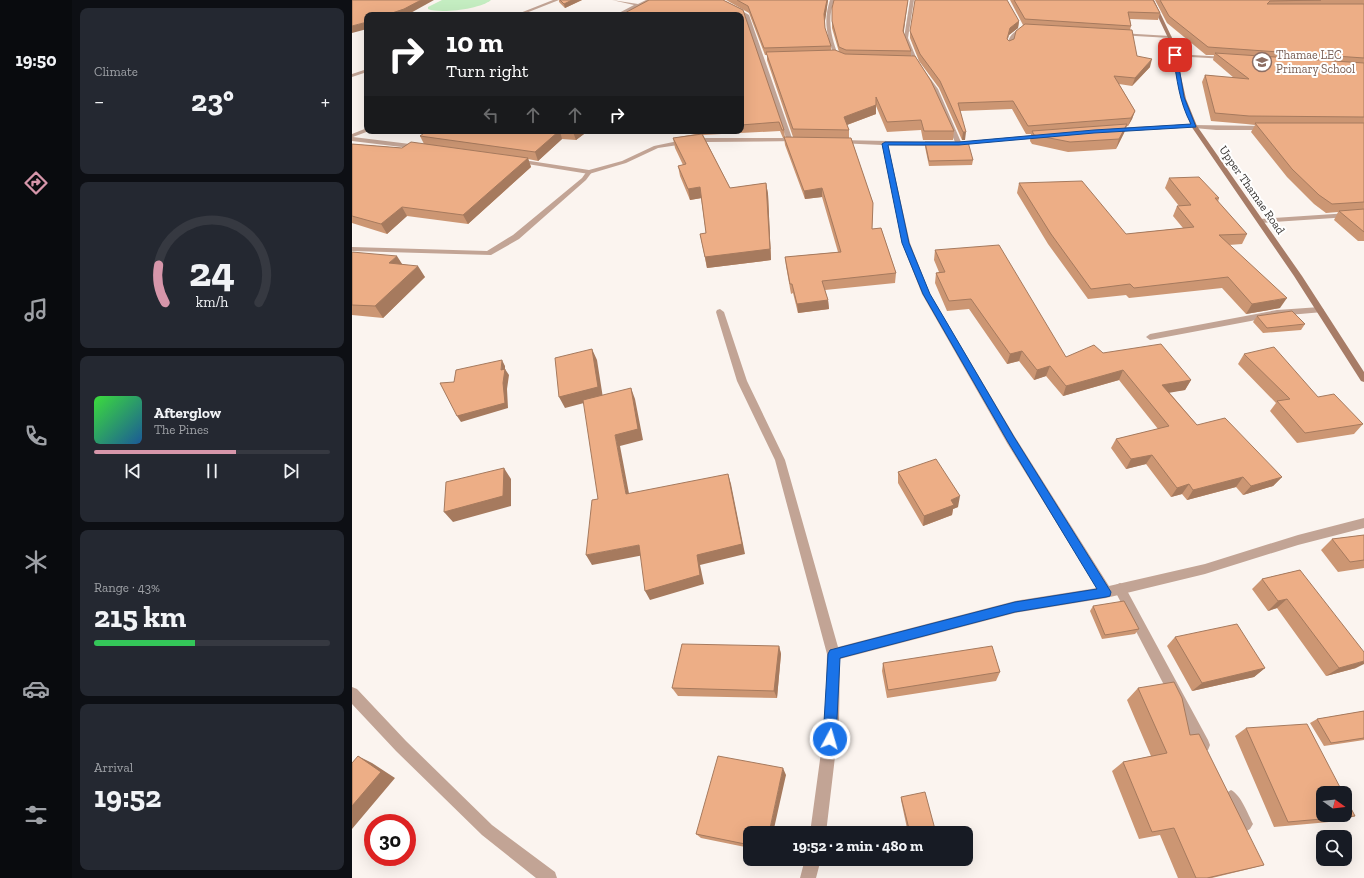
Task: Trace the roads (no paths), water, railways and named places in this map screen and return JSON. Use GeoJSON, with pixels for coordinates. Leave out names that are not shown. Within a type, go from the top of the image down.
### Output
{"type":"FeatureCollection","features":[{"type":"Feature","properties":{"kind":"street"},"geometry":{"type":"LineString","coordinates":[[525,12],[557,0]]}},
{"type":"Feature","properties":{"kind":"street"},"geometry":{"type":"LineString","coordinates":[[614,0],[638,5]]}},
{"type":"Feature","properties":{"kind":"street"},"geometry":{"type":"LineString","coordinates":[[623,12],[650,0]]}},
{"type":"Feature","properties":{"kind":"street"},"geometry":{"type":"LineString","coordinates":[[717,0],[724,2],[742,12]]}},
{"type":"Feature","properties":{"kind":"street"},"geometry":{"type":"LineString","coordinates":[[832,0],[826,15],[828,34],[836,56]]}},
{"type":"Feature","properties":{"kind":"street"},"geometry":{"type":"LineString","coordinates":[[912,0],[906,38],[916,62],[935,88],[959,144]]}},
{"type":"Feature","properties":{"kind":"street","name":"Upper Thamae Road"},"geometry":{"type":"LineString","coordinates":[[1152,0],[1170,37],[1175,55],[1179,85],[1184,103],[1194,126],[1362,371],[1364,380]]}},
{"type":"Feature","properties":{"kind":"street"},"geometry":{"type":"LineString","coordinates":[[744,13],[747,15],[763,58],[790,140]]}},
{"type":"Feature","properties":{"kind":"street"},"geometry":{"type":"LineString","coordinates":[[1019,23],[1022,28]]}},
{"type":"Feature","properties":{"kind":"street"},"geometry":{"type":"LineString","coordinates":[[1009,46],[1012,36],[1022,28],[1035,29]]}},
{"type":"Feature","properties":{"kind":"street"},"geometry":{"type":"LineString","coordinates":[[1112,34],[1170,37]]}},
{"type":"Feature","properties":{"kind":"street"},"geometry":{"type":"LineString","coordinates":[[1175,55],[1229,58]]}},
{"type":"Feature","properties":{"kind":"street"},"geometry":{"type":"LineString","coordinates":[[828,56],[836,56],[851,61]]}},
{"type":"Feature","properties":{"kind":"street"},"geometry":{"type":"LineString","coordinates":[[763,58],[770,58]]}},
{"type":"Feature","properties":{"kind":"street"},"geometry":{"type":"LineString","coordinates":[[909,62],[916,62]]}},
{"type":"Feature","properties":{"kind":"street"},"geometry":{"type":"LineString","coordinates":[[352,76],[364,71]]}},
{"type":"Feature","properties":{"kind":"street"},"geometry":{"type":"LineString","coordinates":[[1102,131],[1194,126],[1216,128],[1275,128]]}},
{"type":"Feature","properties":{"kind":"street"},"geometry":{"type":"LineString","coordinates":[[352,136],[364,131]]}},
{"type":"Feature","properties":{"kind":"street"},"geometry":{"type":"LineString","coordinates":[[830,141],[885,144],[959,144],[1048,136]]}},
{"type":"Feature","properties":{"kind":"street"},"geometry":{"type":"LineString","coordinates":[[352,140],[426,148]]}},
{"type":"Feature","properties":{"kind":"street"},"geometry":{"type":"LineString","coordinates":[[511,160],[590,172],[624,162],[656,147],[678,143],[706,140],[806,140]]}},
{"type":"Feature","properties":{"kind":"street"},"geometry":{"type":"LineString","coordinates":[[885,144],[906,243],[926,294],[1011,440],[1106,592]]}},
{"type":"Feature","properties":{"kind":"street"},"geometry":{"type":"LineString","coordinates":[[352,249],[488,253],[516,237],[584,179],[590,172]]}},
{"type":"Feature","properties":{"kind":"street"},"geometry":{"type":"LineString","coordinates":[[1260,221],[1364,214]]}},
{"type":"Feature","properties":{"kind":"street"},"geometry":{"type":"LineString","coordinates":[[1150,337],[1277,313],[1320,310]]}},
{"type":"Feature","properties":{"kind":"street"},"geometry":{"type":"LineString","coordinates":[[720,312],[742,381],[780,460],[834,654],[832,723],[819,826]]}},
{"type":"Feature","properties":{"kind":"street"},"geometry":{"type":"LineString","coordinates":[[834,654],[1015,607],[1106,592],[1205,569],[1298,540],[1364,523]]}},
{"type":"Feature","properties":{"kind":"street"},"geometry":{"type":"LineString","coordinates":[[1120,589],[1208,755]]}},
{"type":"Feature","properties":{"kind":"street"},"geometry":{"type":"LineString","coordinates":[[352,694],[401,746],[487,830],[548,878]]}},
{"type":"Feature","properties":{"kind":"street"},"geometry":{"type":"LineString","coordinates":[[1226,790],[1245,824]]}},
{"type":"Feature","properties":{"kind":"street"},"geometry":{"type":"LineString","coordinates":[[808,878],[811,866]]}},
{"type":"Feature","properties":{"kind":"place","name":"Thamae LEC Primary School"},"geometry":{"type":"Point","coordinates":[1262,62]}}]}
